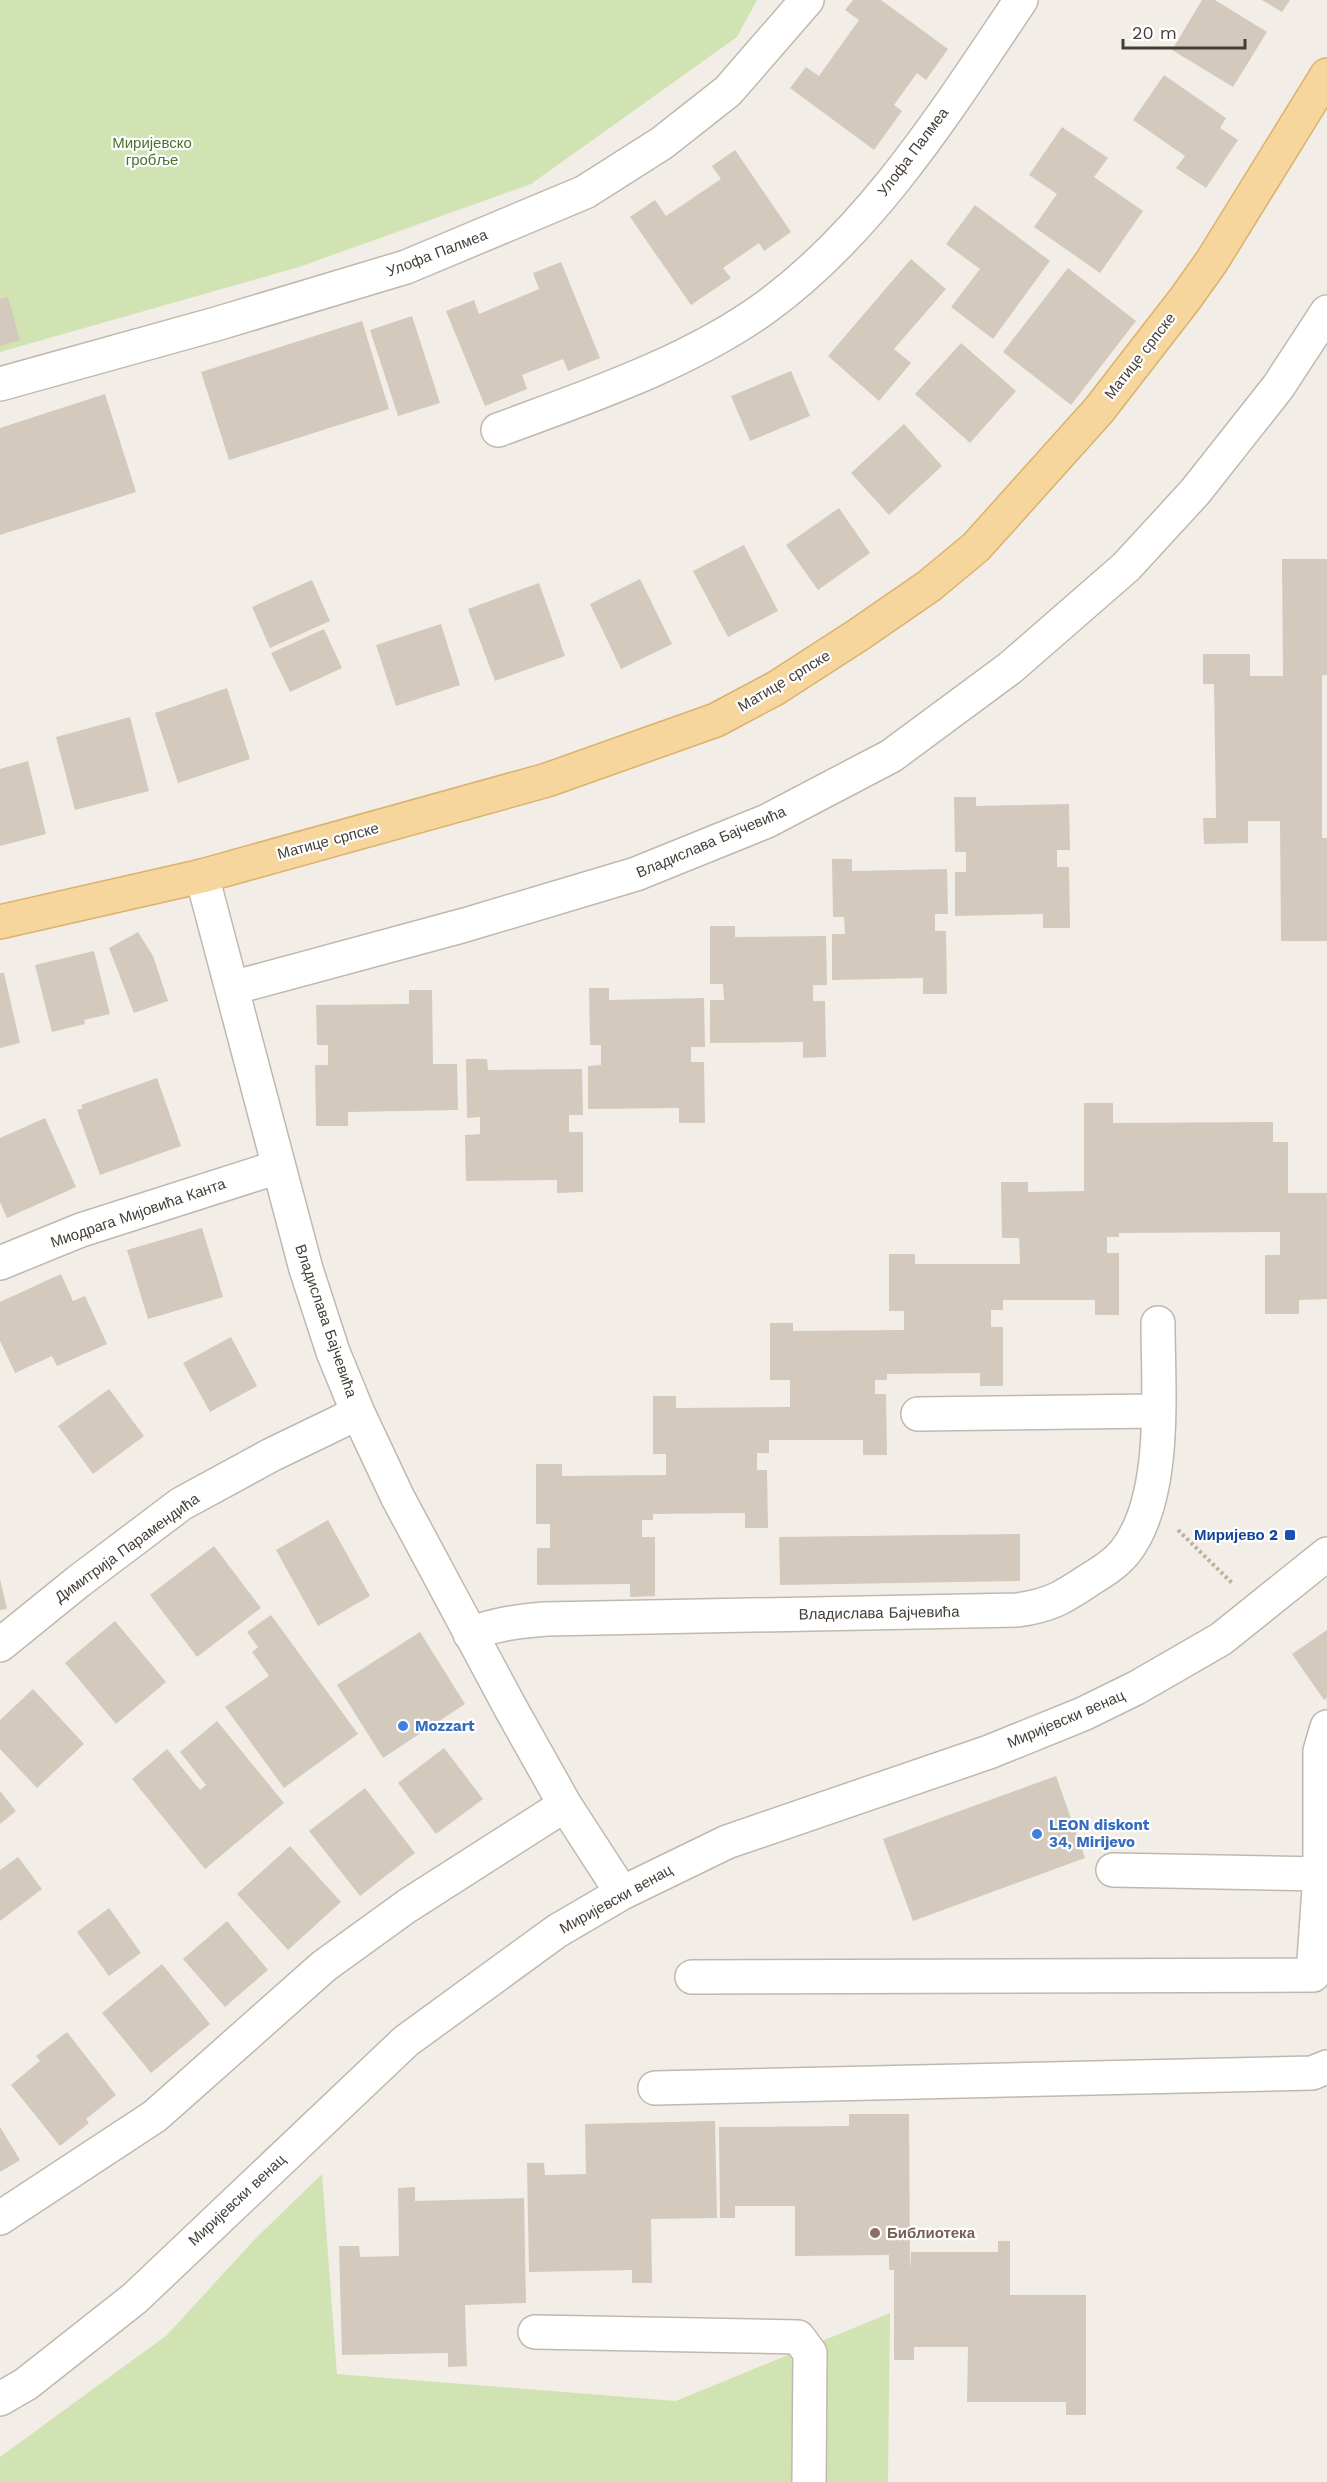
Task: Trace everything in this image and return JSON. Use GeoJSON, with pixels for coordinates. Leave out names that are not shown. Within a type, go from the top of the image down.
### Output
{"type":"FeatureCollection","features":[{"type":"Feature","properties":{"kind":"main road","name":"Матице српске"},"geometry":{"type":"LineString","coordinates":[[0,922],[202,876],[547,780],[716,720],[776,688],[929,586],[976,547],[1106,400],[1212,261],[1327,75]]}},
{"type":"Feature","properties":{"kind":"street","name":"Улофа Палмеа"},"geometry":{"type":"LineString","coordinates":[[0,384],[216,324],[406,267],[585,192],[662,143],[728,91],[807,0]]}},
{"type":"Feature","properties":{"kind":"street","name":"Улофа Палмеа"},"geometry":{"type":"LineString","coordinates":[[498,430],[579,400],[700,348],[774,300],[825,258],[902,171],[1021,0]]}},
{"type":"Feature","properties":{"kind":"street","name":"Владислава Бајчевића"},"geometry":{"type":"LineString","coordinates":[[232,988],[465,925],[636,874],[767,821],[891,756],[1010,668],[1126,567],[1196,492],[1278,387],[1327,312]]}},
{"type":"Feature","properties":{"kind":"street","name":"Владислава Бајчевића"},"geometry":{"type":"LineString","coordinates":[[202,876],[306,1269],[333,1352],[358,1413],[398,1498],[470,1634],[565,1805],[622,1893]]}},
{"type":"Feature","properties":{"kind":"street","name":"Миодрага Мијовића Канта"},"geometry":{"type":"LineString","coordinates":[[0,1263],[81,1230],[278,1167]]}},
{"type":"Feature","properties":{"kind":"street","name":"Владислава Бајчевића"},"geometry":{"type":"LineString","coordinates":[[470,1634],[512,1621],[546,1619],[978,1612],[1045,1606],[1066,1596],[1107,1570],[1125,1552],[1140,1526],[1149,1501],[1155,1460],[1158,1323]]}},
{"type":"Feature","properties":{"kind":"street"},"geometry":{"type":"LineString","coordinates":[[918,1414],[1157,1411]]}},
{"type":"Feature","properties":{"kind":"street","name":"Димитрија Парамендића"},"geometry":{"type":"LineString","coordinates":[[0,1645],[79,1581],[181,1504],[271,1455],[358,1413]]}},
{"type":"Feature","properties":{"kind":"street","name":"Миријевски венац"},"geometry":{"type":"LineString","coordinates":[[0,2399],[27,2384],[135,2298],[406,2041],[557,1932],[622,1893],[727,1842],[988,1752],[1083,1714],[1136,1689],[1195,1656],[1327,1554]]}},
{"type":"Feature","properties":{"kind":"street"},"geometry":{"type":"LineString","coordinates":[[692,1977],[1320,1980],[1320,1751],[1327,1727]]}},
{"type":"Feature","properties":{"kind":"street"},"geometry":{"type":"LineString","coordinates":[[0,2218],[155,2116],[324,1966],[407,1906],[565,1805]]}},
{"type":"Feature","properties":{"kind":"street"},"geometry":{"type":"LineString","coordinates":[[1113,1870],[1320,1874]]}},
{"type":"Feature","properties":{"kind":"street"},"geometry":{"type":"LineString","coordinates":[[655,2088],[1312,2073],[1327,2067]]}},
{"type":"Feature","properties":{"kind":"street"},"geometry":{"type":"LineString","coordinates":[[535,2331],[798,2337],[810,2353],[809,2482]]}},
{"type":"Feature","properties":{"kind":"path"},"geometry":{"type":"LineString","coordinates":[[1149,1501],[1258,1609]]}},
{"type":"Feature","properties":{"kind":"green space","name":"Миријевско гробље"},"geometry":{"type":"Polygon","coordinates":[[[0,0],[757,0],[737,37],[531,184],[299,267],[0,352],[0,0]]]}},
{"type":"Feature","properties":{"kind":"green space"},"geometry":{"type":"Polygon","coordinates":[[[322,2174],[337,2374],[676,2401],[890,2313],[888,2482],[0,2482],[0,2457],[167,2335],[256,2238],[322,2174]]]}},
{"type":"Feature","properties":{"kind":"building"},"geometry":{"type":"Polygon","coordinates":[[[853,0],[881,0],[948,49],[926,80],[917,73],[894,105],[902,111],[874,150],[790,88],[806,67],[819,76],[859,20],[845,10],[853,0]]]}},
{"type":"Feature","properties":{"kind":"building"},"geometry":{"type":"Polygon","coordinates":[[[1202,0],[1215,0],[1267,32],[1233,87],[1172,50],[1202,0]]]}},
{"type":"Feature","properties":{"kind":"building"},"geometry":{"type":"Polygon","coordinates":[[[1262,0],[1290,0],[1282,12],[1262,0]]]}},
{"type":"Feature","properties":{"kind":"building"},"geometry":{"type":"Polygon","coordinates":[[[1164,75],[1226,118],[1220,128],[1238,140],[1206,188],[1176,168],[1185,156],[1133,120],[1164,75]]]}},
{"type":"Feature","properties":{"kind":"building"},"geometry":{"type":"Polygon","coordinates":[[[1062,127],[1108,158],[1094,177],[1143,211],[1100,273],[1034,227],[1057,194],[1029,175],[1062,127]]]}},
{"type":"Feature","properties":{"kind":"building"},"geometry":{"type":"Polygon","coordinates":[[[735,150],[791,232],[764,251],[759,243],[723,268],[731,278],[691,305],[630,217],[655,200],[666,216],[721,179],[712,166],[735,150]]]}},
{"type":"Feature","properties":{"kind":"building"},"geometry":{"type":"Polygon","coordinates":[[[975,205],[1050,261],[993,339],[951,307],[980,269],[946,244],[975,205]]]}},
{"type":"Feature","properties":{"kind":"building"},"geometry":{"type":"Polygon","coordinates":[[[911,259],[946,289],[894,349],[911,363],[879,401],[828,356],[911,259]]]}},
{"type":"Feature","properties":{"kind":"building"},"geometry":{"type":"Polygon","coordinates":[[[561,262],[600,358],[568,371],[563,359],[522,375],[527,389],[485,406],[446,311],[474,300],[479,314],[539,289],[533,273],[561,262]]]}},
{"type":"Feature","properties":{"kind":"building"},"geometry":{"type":"Polygon","coordinates":[[[1068,268],[1136,321],[1071,405],[1003,352],[1068,268]]]}},
{"type":"Feature","properties":{"kind":"building"},"geometry":{"type":"Polygon","coordinates":[[[8,297],[20,340],[0,346],[0,299],[8,297]]]}},
{"type":"Feature","properties":{"kind":"building"},"geometry":{"type":"Polygon","coordinates":[[[412,316],[440,403],[398,416],[370,330],[412,316]]]}},
{"type":"Feature","properties":{"kind":"building"},"geometry":{"type":"Polygon","coordinates":[[[362,321],[389,409],[229,460],[201,372],[362,321]]]}},
{"type":"Feature","properties":{"kind":"building"},"geometry":{"type":"Polygon","coordinates":[[[961,343],[1016,391],[970,443],[915,394],[961,343]]]}},
{"type":"Feature","properties":{"kind":"building"},"geometry":{"type":"Polygon","coordinates":[[[791,371],[810,416],[750,441],[731,396],[791,371]]]}},
{"type":"Feature","properties":{"kind":"building"},"geometry":{"type":"Polygon","coordinates":[[[105,394],[136,492],[0,535],[0,428],[105,394]]]}},
{"type":"Feature","properties":{"kind":"building"},"geometry":{"type":"Polygon","coordinates":[[[904,424],[942,466],[889,515],[851,473],[904,424]]]}},
{"type":"Feature","properties":{"kind":"building"},"geometry":{"type":"Polygon","coordinates":[[[839,508],[870,553],[818,590],[786,545],[839,508]]]}},
{"type":"Feature","properties":{"kind":"building"},"geometry":{"type":"Polygon","coordinates":[[[744,545],[778,611],[728,637],[693,571],[744,545]]]}},
{"type":"Feature","properties":{"kind":"building"},"geometry":{"type":"Polygon","coordinates":[[[1282,559],[1327,559],[1327,675],[1322,675],[1322,838],[1327,838],[1327,941],[1281,941],[1280,821],[1248,821],[1248,843],[1204,844],[1203,818],[1216,818],[1214,684],[1203,684],[1203,654],[1250,654],[1250,676],[1283,676],[1282,559]]]}},
{"type":"Feature","properties":{"kind":"building"},"geometry":{"type":"Polygon","coordinates":[[[640,579],[672,644],[621,669],[590,604],[640,579]]]}},
{"type":"Feature","properties":{"kind":"building"},"geometry":{"type":"Polygon","coordinates":[[[312,580],[330,621],[270,648],[252,607],[312,580]]]}},
{"type":"Feature","properties":{"kind":"building"},"geometry":{"type":"Polygon","coordinates":[[[539,583],[565,656],[495,681],[468,609],[539,583]]]}},
{"type":"Feature","properties":{"kind":"building"},"geometry":{"type":"Polygon","coordinates":[[[441,624],[460,685],[396,706],[376,645],[441,624]]]}},
{"type":"Feature","properties":{"kind":"building"},"geometry":{"type":"Polygon","coordinates":[[[324,629],[342,668],[290,692],[271,653],[324,629]]]}},
{"type":"Feature","properties":{"kind":"building"},"geometry":{"type":"Polygon","coordinates":[[[227,688],[250,759],[178,783],[155,713],[227,688]]]}},
{"type":"Feature","properties":{"kind":"building"},"geometry":{"type":"Polygon","coordinates":[[[130,717],[149,791],[75,810],[56,737],[130,717]]]}},
{"type":"Feature","properties":{"kind":"building"},"geometry":{"type":"Polygon","coordinates":[[[28,761],[46,834],[0,846],[0,769],[28,761]]]}},
{"type":"Feature","properties":{"kind":"building"},"geometry":{"type":"Polygon","coordinates":[[[954,797],[976,797],[976,806],[1069,804],[1070,850],[1057,850],[1057,867],[1069,867],[1070,928],[1043,928],[1043,914],[955,916],[955,872],[966,872],[966,852],[955,852],[954,797]]]}},
{"type":"Feature","properties":{"kind":"building"},"geometry":{"type":"Polygon","coordinates":[[[832,859],[852,859],[852,871],[947,869],[948,914],[935,914],[935,931],[946,931],[947,994],[923,994],[923,978],[832,980],[832,934],[845,934],[844,917],[833,917],[832,859]]]}},
{"type":"Feature","properties":{"kind":"building"},"geometry":{"type":"Polygon","coordinates":[[[710,926],[735,926],[735,937],[826,936],[827,985],[813,985],[813,1001],[825,1001],[826,1057],[803,1058],[803,1042],[710,1043],[710,1000],[724,1000],[723,984],[710,984],[710,926]]]}},
{"type":"Feature","properties":{"kind":"building"},"geometry":{"type":"Polygon","coordinates":[[[138,932],[153,956],[168,1001],[134,1013],[109,948],[138,932]]]}},
{"type":"Feature","properties":{"kind":"building"},"geometry":{"type":"Polygon","coordinates":[[[94,951],[110,1014],[84,1020],[85,1024],[52,1032],[35,965],[94,951]]]}},
{"type":"Feature","properties":{"kind":"building"},"geometry":{"type":"Polygon","coordinates":[[[0,973],[4,973],[20,1043],[0,1048],[0,973]]]}},
{"type":"Feature","properties":{"kind":"building"},"geometry":{"type":"Polygon","coordinates":[[[589,988],[609,988],[609,1000],[704,998],[705,1047],[691,1047],[691,1062],[704,1062],[705,1123],[679,1123],[679,1108],[588,1109],[588,1066],[601,1065],[601,1045],[590,1045],[589,988]]]}},
{"type":"Feature","properties":{"kind":"building"},"geometry":{"type":"Polygon","coordinates":[[[409,990],[432,990],[433,1064],[457,1064],[458,1110],[348,1112],[348,1126],[316,1126],[315,1065],[328,1065],[328,1045],[317,1045],[316,1005],[409,1004],[409,990]]]}},
{"type":"Feature","properties":{"kind":"building"},"geometry":{"type":"Polygon","coordinates":[[[466,1059],[487,1059],[488,1070],[582,1069],[583,1115],[569,1115],[569,1132],[583,1132],[583,1192],[557,1193],[557,1180],[466,1181],[465,1135],[480,1134],[480,1117],[467,1118],[466,1059]]]}},
{"type":"Feature","properties":{"kind":"building"},"geometry":{"type":"Polygon","coordinates":[[[157,1078],[181,1146],[100,1175],[77,1110],[83,1108],[81,1105],[157,1078]]]}},
{"type":"Feature","properties":{"kind":"building"},"geometry":{"type":"Polygon","coordinates":[[[1084,1103],[1113,1103],[1113,1123],[1273,1122],[1273,1142],[1288,1142],[1288,1193],[1327,1193],[1327,1299],[1299,1300],[1299,1314],[1265,1314],[1265,1255],[1280,1255],[1280,1232],[1119,1233],[1119,1237],[1107,1237],[1107,1253],[1119,1253],[1119,1315],[1095,1315],[1095,1300],[1003,1300],[1003,1310],[991,1310],[991,1327],[1003,1327],[1003,1386],[980,1386],[980,1373],[887,1374],[887,1380],[875,1380],[875,1394],[886,1394],[887,1455],[863,1455],[863,1440],[769,1440],[769,1453],[757,1453],[757,1470],[767,1470],[768,1528],[745,1528],[745,1513],[653,1514],[653,1520],[642,1520],[642,1537],[655,1537],[655,1596],[630,1597],[630,1584],[537,1585],[537,1548],[550,1548],[550,1524],[536,1524],[536,1464],[562,1464],[562,1476],[666,1475],[666,1454],[653,1454],[653,1396],[676,1396],[676,1408],[790,1407],[790,1380],[770,1380],[770,1323],[793,1323],[793,1331],[904,1330],[904,1311],[889,1311],[889,1254],[915,1254],[915,1264],[1020,1264],[1019,1238],[1002,1238],[1001,1182],[1028,1182],[1028,1192],[1084,1191],[1084,1103]]]}},
{"type":"Feature","properties":{"kind":"building"},"geometry":{"type":"Polygon","coordinates":[[[45,1118],[76,1187],[7,1218],[0,1202],[0,1138],[45,1118]]]}},
{"type":"Feature","properties":{"kind":"building"},"geometry":{"type":"Polygon","coordinates":[[[202,1228],[223,1297],[148,1319],[127,1250],[202,1228]]]}},
{"type":"Feature","properties":{"kind":"building"},"geometry":{"type":"Polygon","coordinates":[[[61,1274],[73,1301],[85,1296],[107,1344],[57,1366],[52,1356],[15,1373],[0,1341],[0,1302],[61,1274]]]}},
{"type":"Feature","properties":{"kind":"building"},"geometry":{"type":"Polygon","coordinates":[[[231,1337],[257,1386],[210,1412],[183,1363],[231,1337]]]}},
{"type":"Feature","properties":{"kind":"building"},"geometry":{"type":"Polygon","coordinates":[[[109,1389],[144,1436],[93,1474],[58,1426],[109,1389]]]}},
{"type":"Feature","properties":{"kind":"building"},"geometry":{"type":"Polygon","coordinates":[[[328,1520],[370,1596],[318,1626],[276,1550],[328,1520]]]}},
{"type":"Feature","properties":{"kind":"building"},"geometry":{"type":"Polygon","coordinates":[[[1020,1534],[1020,1581],[780,1585],[779,1537],[1020,1534]]]}},
{"type":"Feature","properties":{"kind":"building"},"geometry":{"type":"Polygon","coordinates":[[[214,1546],[261,1608],[197,1657],[150,1595],[214,1546]]]}},
{"type":"Feature","properties":{"kind":"building"},"geometry":{"type":"Polygon","coordinates":[[[0,1579],[7,1609],[0,1610],[0,1579]]]}},
{"type":"Feature","properties":{"kind":"building"},"geometry":{"type":"Polygon","coordinates":[[[271,1615],[358,1734],[284,1788],[225,1707],[269,1676],[252,1652],[258,1647],[247,1632],[271,1615]]]}},
{"type":"Feature","properties":{"kind":"building"},"geometry":{"type":"Polygon","coordinates":[[[115,1621],[166,1682],[116,1724],[65,1663],[115,1621]]]}},
{"type":"Feature","properties":{"kind":"building"},"geometry":{"type":"Polygon","coordinates":[[[1327,1630],[1327,1698],[1324,1700],[1292,1654],[1327,1630]]]}},
{"type":"Feature","properties":{"kind":"building"},"geometry":{"type":"Polygon","coordinates":[[[420,1632],[465,1704],[383,1758],[337,1685],[420,1632]]]}},
{"type":"Feature","properties":{"kind":"building"},"geometry":{"type":"Polygon","coordinates":[[[33,1689],[84,1744],[37,1788],[0,1749],[0,1720],[33,1689]]]}},
{"type":"Feature","properties":{"kind":"building"},"geometry":{"type":"Polygon","coordinates":[[[217,1721],[284,1803],[205,1869],[132,1779],[167,1749],[200,1790],[206,1785],[180,1752],[217,1721]]]}},
{"type":"Feature","properties":{"kind":"building"},"geometry":{"type":"Polygon","coordinates":[[[444,1748],[483,1799],[436,1834],[398,1783],[444,1748]]]}},
{"type":"Feature","properties":{"kind":"building"},"geometry":{"type":"Polygon","coordinates":[[[1056,1776],[1085,1858],[913,1921],[883,1839],[1056,1776]]]}},
{"type":"Feature","properties":{"kind":"building"},"geometry":{"type":"Polygon","coordinates":[[[365,1788],[415,1853],[360,1896],[309,1831],[365,1788]]]}},
{"type":"Feature","properties":{"kind":"building"},"geometry":{"type":"Polygon","coordinates":[[[0,1791],[16,1811],[0,1824],[0,1791]]]}},
{"type":"Feature","properties":{"kind":"building"},"geometry":{"type":"Polygon","coordinates":[[[290,1846],[341,1902],[288,1950],[237,1894],[290,1846]]]}},
{"type":"Feature","properties":{"kind":"building"},"geometry":{"type":"Polygon","coordinates":[[[18,1857],[42,1889],[0,1921],[0,1870],[18,1857]]]}},
{"type":"Feature","properties":{"kind":"building"},"geometry":{"type":"Polygon","coordinates":[[[109,1908],[141,1953],[109,1976],[77,1932],[109,1908]]]}},
{"type":"Feature","properties":{"kind":"building"},"geometry":{"type":"Polygon","coordinates":[[[227,1921],[268,1970],[225,2007],[183,1959],[227,1921]]]}},
{"type":"Feature","properties":{"kind":"building"},"geometry":{"type":"Polygon","coordinates":[[[162,1964],[210,2024],[151,2073],[102,2013],[162,1964]]]}},
{"type":"Feature","properties":{"kind":"building"},"geometry":{"type":"Polygon","coordinates":[[[67,2032],[116,2095],[86,2119],[89,2123],[60,2146],[11,2085],[40,2061],[36,2056],[67,2032]]]}},
{"type":"Feature","properties":{"kind":"building"},"geometry":{"type":"Polygon","coordinates":[[[849,2114],[909,2114],[910,2271],[911,2252],[998,2252],[998,2241],[1010,2241],[1010,2295],[1086,2295],[1086,2415],[1066,2415],[1066,2402],[967,2402],[968,2347],[914,2347],[914,2360],[894,2360],[894,2270],[889,2270],[889,2255],[795,2256],[795,2206],[735,2206],[735,2218],[720,2218],[719,2127],[849,2126],[849,2114]]]}},
{"type":"Feature","properties":{"kind":"building"},"geometry":{"type":"Polygon","coordinates":[[[715,2121],[717,2218],[651,2219],[652,2283],[632,2283],[632,2270],[529,2272],[527,2163],[544,2163],[545,2175],[586,2174],[585,2124],[715,2121]]]}},
{"type":"Feature","properties":{"kind":"building"},"geometry":{"type":"Polygon","coordinates":[[[0,2127],[20,2160],[0,2172],[0,2127]]]}},
{"type":"Feature","properties":{"kind":"building"},"geometry":{"type":"Polygon","coordinates":[[[415,2187],[415,2201],[524,2198],[526,2303],[465,2305],[467,2366],[448,2367],[448,2353],[342,2355],[339,2246],[359,2246],[360,2257],[399,2256],[398,2188],[415,2187]]]}},
{"type":"Feature","properties":{"kind":"place","name":"Миријево 2"},"geometry":{"type":"Point","coordinates":[1290,1535]}},
{"type":"Feature","properties":{"kind":"place","name":"Mozzart"},"geometry":{"type":"Point","coordinates":[403,1726]}},
{"type":"Feature","properties":{"kind":"place","name":"LEON diskont 34, Mirijevo"},"geometry":{"type":"Point","coordinates":[1037,1834]}},
{"type":"Feature","properties":{"kind":"place","name":"Библиотека"},"geometry":{"type":"Point","coordinates":[875,2233]}}]}
